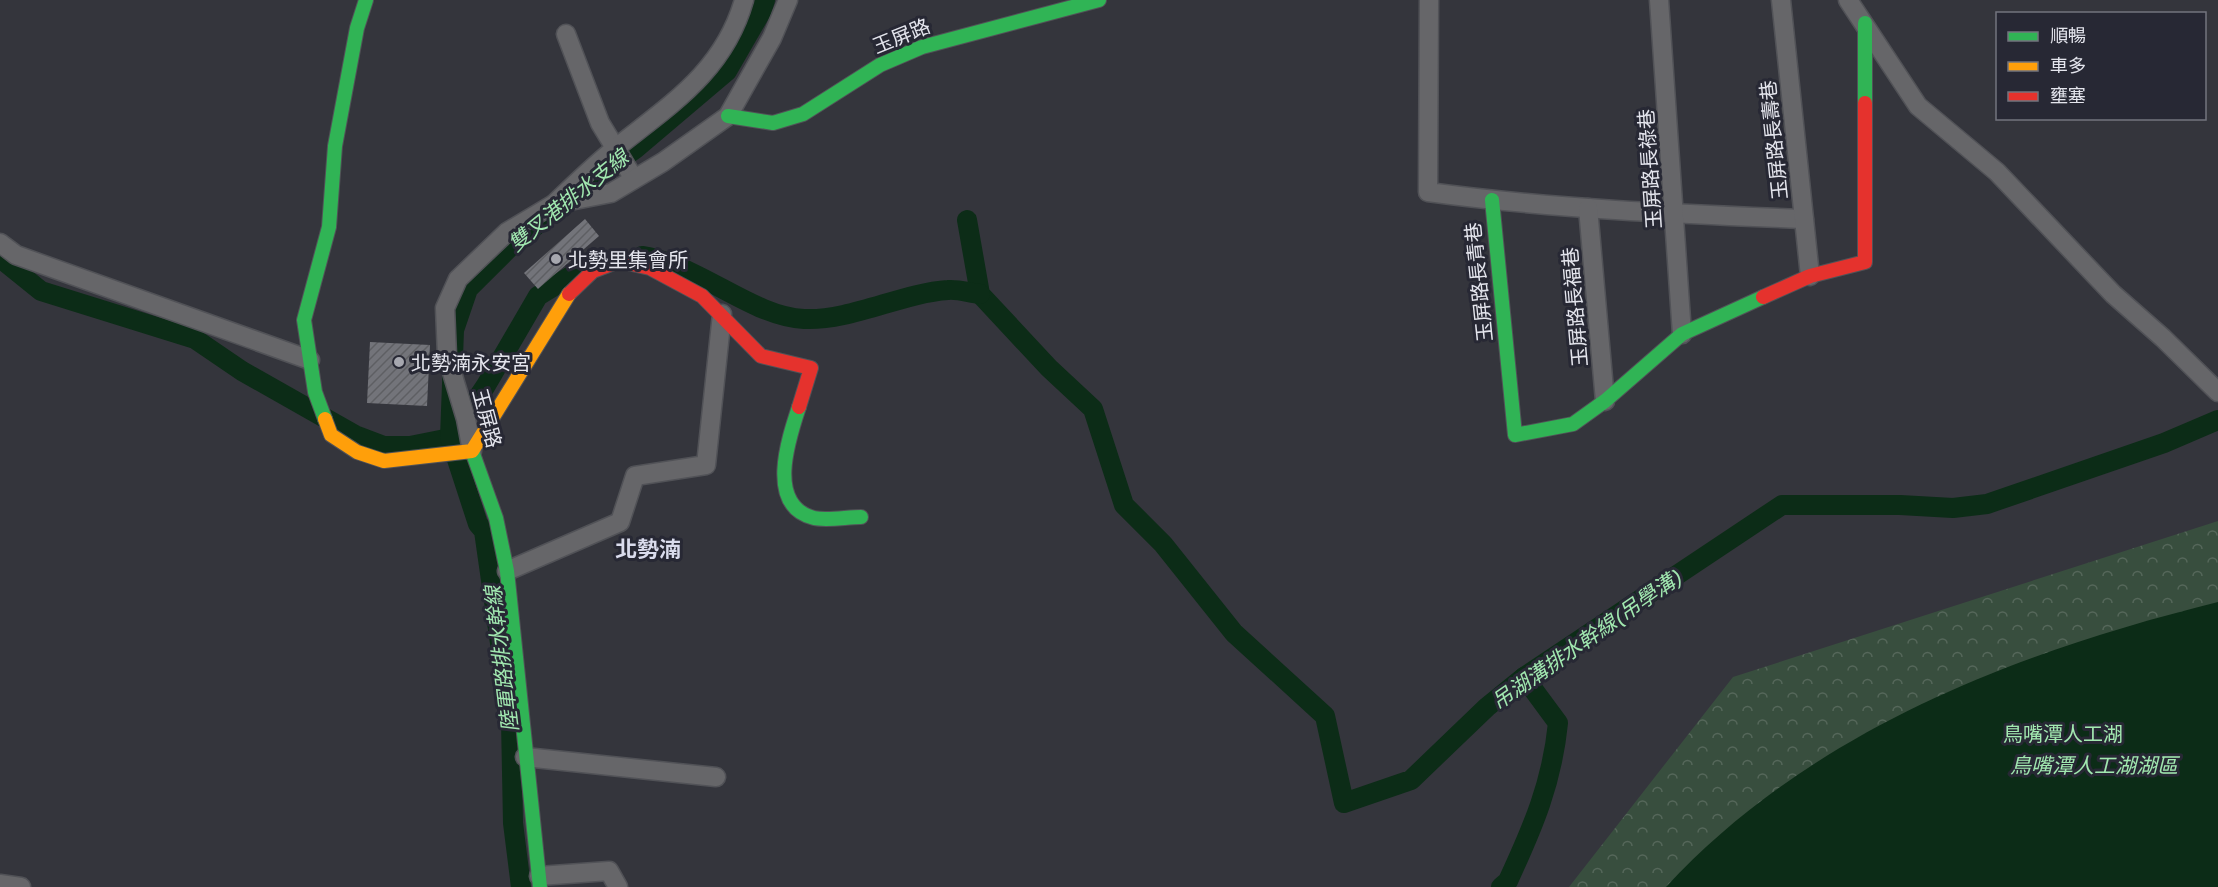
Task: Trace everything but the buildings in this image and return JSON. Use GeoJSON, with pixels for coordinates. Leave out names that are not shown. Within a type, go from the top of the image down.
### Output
{"type":"FeatureCollection","features":[{"type":"Feature","properties":{"kind":"street"},"geometry":{"type":"LineString","coordinates":[[0,243],[16,255],[310,360],[304,320],[329,227],[335,146],[357,28],[366,0]]}},
{"type":"Feature","properties":{"kind":"street"},"geometry":{"type":"LineString","coordinates":[[554,204],[615,148],[673,105],[711,64],[738,21],[744,0]]}},
{"type":"Feature","properties":{"kind":"street","name":"玉屏路"},"geometry":{"type":"LineString","coordinates":[[540,882],[507,571],[496,518],[470,439],[447,356],[445,308],[458,279],[507,232],[554,204],[611,193],[663,162],[728,116],[772,38],[788,0]]}},
{"type":"Feature","properties":{"kind":"street","name":"玉屏路"},"geometry":{"type":"LineString","coordinates":[[728,116],[773,123],[803,114],[880,65],[922,47],[1099,0]]}},
{"type":"Feature","properties":{"kind":"street","name":"玉屏路長青巷"},"geometry":{"type":"LineString","coordinates":[[1430,0],[1428,192],[1492,200],[1515,435],[1573,424],[1605,401]]}},
{"type":"Feature","properties":{"kind":"street","name":"玉屏路長祿巷"},"geometry":{"type":"LineString","coordinates":[[1659,0],[1682,334]]}},
{"type":"Feature","properties":{"kind":"street","name":"玉屏路長壽巷"},"geometry":{"type":"LineString","coordinates":[[1781,0],[1810,276]]}},
{"type":"Feature","properties":{"kind":"street"},"geometry":{"type":"LineString","coordinates":[[1848,0],[1918,106],[1997,172],[2113,294],[2163,338],[2218,392]]}},
{"type":"Feature","properties":{"kind":"street"},"geometry":{"type":"LineString","coordinates":[[1605,401],[1682,334],[1810,276],[1865,262],[1865,23]]}},
{"type":"Feature","properties":{"kind":"street"},"geometry":{"type":"LineString","coordinates":[[566,34],[600,123],[634,179]]}},
{"type":"Feature","properties":{"kind":"street"},"geometry":{"type":"LineString","coordinates":[[1492,200],[1675,214],[1804,219]]}},
{"type":"Feature","properties":{"kind":"street","name":"玉屏路長福巷"},"geometry":{"type":"LineString","coordinates":[[1588,208],[1605,401]]}},
{"type":"Feature","properties":{"kind":"street"},"geometry":{"type":"LineString","coordinates":[[470,439],[502,403],[571,291],[593,271],[619,261],[650,268],[702,296],[761,356],[811,368],[789,438],[784,488],[791,505],[814,518],[861,516]]}},
{"type":"Feature","properties":{"kind":"street"},"geometry":{"type":"LineString","coordinates":[[507,571],[620,522],[635,476],[706,465],[722,314]]}},
{"type":"Feature","properties":{"kind":"street","name":"玉屏路"},"geometry":{"type":"LineString","coordinates":[[310,360],[315,392],[331,435],[357,452],[384,461],[445,454],[470,439]]}},
{"type":"Feature","properties":{"kind":"street"},"geometry":{"type":"LineString","coordinates":[[525,757],[716,777]]}},
{"type":"Feature","properties":{"kind":"street"},"geometry":{"type":"LineString","coordinates":[[540,882],[609,871],[618,887]]}},
{"type":"Feature","properties":{"kind":"street"},"geometry":{"type":"LineString","coordinates":[[0,884],[21,887]]}},
{"type":"Feature","properties":{"kind":"green space","name":"鳥嘴潭人工湖湖區"},"geometry":{"type":"Polygon","coordinates":[[[2218,521],[2218,887],[1569,887],[1733,677],[2218,521]]]}},
{"type":"Feature","properties":{"kind":"water","name":"鳥嘴潭人工湖湖區"},"geometry":{"type":"Polygon","coordinates":[[[2218,602],[2218,887],[1666,887],[1723,832],[1785,784],[1851,741],[1921,705],[1993,673],[2142,622],[2218,602]]]}},
{"type":"Feature","properties":{"kind":"waterway","name":"雙叉港排水支線"},"geometry":{"type":"LineString","coordinates":[[521,887],[513,823],[511,720],[484,531],[478,524],[450,438],[454,330],[468,289],[510,247],[587,183],[635,149],[727,71],[761,12],[765,0]]}},
{"type":"Feature","properties":{"kind":"waterway","name":"吊湖溝排水幹線(吊學溝)"},"geometry":{"type":"LineString","coordinates":[[967,220],[980,294],[1049,368],[1093,409],[1124,505],[1163,544],[1234,633],[1325,716],[1344,803],[1411,780],[1487,707],[1524,677],[1782,505],[1900,505],[1953,508],[1987,504],[2164,443],[2218,420]]}},
{"type":"Feature","properties":{"kind":"waterway","name":"吊湖溝排水幹線(吊學溝)"},"geometry":{"type":"LineString","coordinates":[[642,256],[684,269],[765,310],[804,319],[840,316],[931,292],[952,290],[980,294]]}},
{"type":"Feature","properties":{"kind":"waterway","name":"吊湖溝排水幹線(吊學溝)"},"geometry":{"type":"LineString","coordinates":[[0,258],[41,291],[195,339],[242,371],[355,435],[384,446],[410,446],[450,438],[485,387],[538,296],[592,263]]}},
{"type":"Feature","properties":{"kind":"waterway"},"geometry":{"type":"LineString","coordinates":[[1501,887],[1508,881],[1540,804],[1551,765],[1558,723],[1524,677]]}},
{"type":"Feature","properties":{"kind":"traffic: fast"},"geometry":{"type":"LineString","coordinates":[[325,419],[315,392],[304,320],[329,227],[335,146],[357,28],[366,0]]}},
{"type":"Feature","properties":{"kind":"traffic: fast"},"geometry":{"type":"LineString","coordinates":[[728,116],[773,123],[803,114],[880,65],[922,47],[1099,0]]}},
{"type":"Feature","properties":{"kind":"traffic: fast"},"geometry":{"type":"LineString","coordinates":[[1865,23],[1865,103]]}},
{"type":"Feature","properties":{"kind":"traffic: fast"},"geometry":{"type":"LineString","coordinates":[[1492,200],[1515,435],[1573,424],[1605,401],[1682,334],[1763,297]]}},
{"type":"Feature","properties":{"kind":"traffic: fast"},"geometry":{"type":"LineString","coordinates":[[799,407],[786,453],[784,470],[785,486],[790,500],[799,511],[814,518],[861,517]]}},
{"type":"Feature","properties":{"kind":"traffic: fast"},"geometry":{"type":"LineString","coordinates":[[472,451],[496,518],[507,571],[540,887]]}},
{"type":"Feature","properties":{"kind":"traffic: slow"},"geometry":{"type":"LineString","coordinates":[[325,419],[331,435],[357,452],[384,461],[472,451],[569,294]]}},
{"type":"Feature","properties":{"kind":"traffic: jam"},"geometry":{"type":"LineString","coordinates":[[1763,297],[1810,276],[1865,262],[1865,103]]}},
{"type":"Feature","properties":{"kind":"traffic: jam"},"geometry":{"type":"LineString","coordinates":[[569,294],[593,271],[619,261],[650,268],[702,296],[761,356],[811,368],[799,407]]}},
{"type":"Feature","properties":{"kind":"place","name":"北勢里集會所"},"geometry":{"type":"Point","coordinates":[556,259]}},
{"type":"Feature","properties":{"kind":"place","name":"北勢湳永安宮"},"geometry":{"type":"Point","coordinates":[399,362]}},
{"type":"Feature","properties":{"kind":"district","name":"北勢湳"},"geometry":{"type":"Point","coordinates":[648,548]}},
{"type":"Feature","properties":{"kind":"water label","name":"陸軍路排水幹線"},"geometry":{"type":"Point","coordinates":[501,659]}},
{"type":"Feature","properties":{"kind":"park label","name":"鳥嘴潭人工湖"},"geometry":{"type":"Point","coordinates":[2063,733]}}]}
